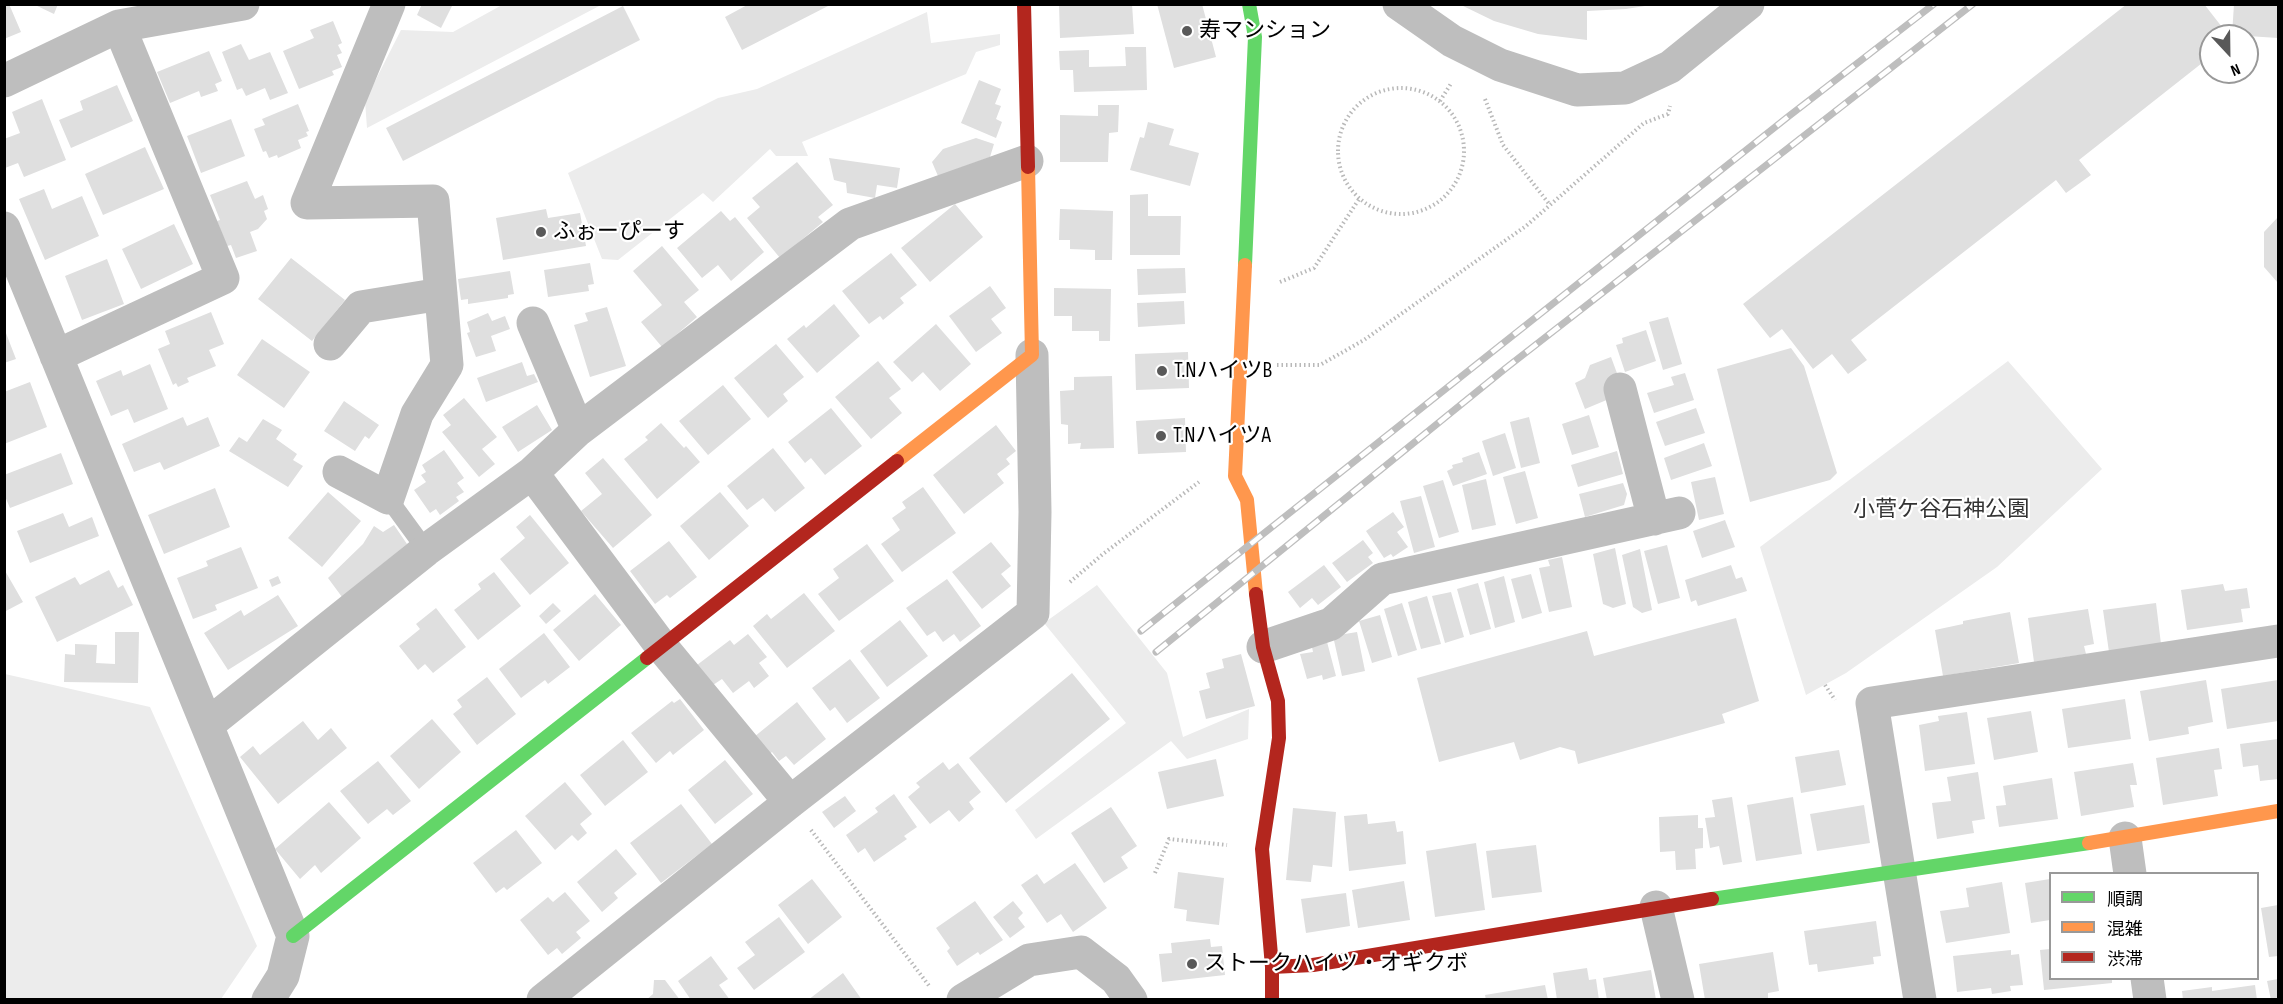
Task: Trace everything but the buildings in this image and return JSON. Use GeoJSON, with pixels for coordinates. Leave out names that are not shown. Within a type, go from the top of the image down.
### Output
{"type":"FeatureCollection","features":[{"type":"Feature","properties":{"kind":"street"},"geometry":{"type":"LineString","coordinates":[[4,81],[119,26],[243,4]]}},
{"type":"Feature","properties":{"kind":"street"},"geometry":{"type":"LineString","coordinates":[[339,472],[388,498],[417,414],[447,365],[433,201],[307,203],[389,4]]}},
{"type":"Feature","properties":{"kind":"street"},"geometry":{"type":"LineString","coordinates":[[543,999],[790,802],[1034,613],[1035,512],[1024,4]]}},
{"type":"Feature","properties":{"kind":"street"},"geometry":{"type":"LineString","coordinates":[[1249,4],[1255,37],[1235,476],[1247,500],[1258,621],[1278,701],[1279,738],[1262,849],[1272,967],[1272,999]]}},
{"type":"Feature","properties":{"kind":"street"},"geometry":{"type":"LineString","coordinates":[[1400,4],[1452,41],[1500,65],[1577,90],[1625,88],[1670,67],[1748,4]]}},
{"type":"Feature","properties":{"kind":"street"},"geometry":{"type":"LineString","coordinates":[[56,356],[223,278],[119,26]]}},
{"type":"Feature","properties":{"kind":"street"},"geometry":{"type":"LineString","coordinates":[[207,725],[426,550],[532,473],[578,430],[850,224],[1028,160]]}},
{"type":"Feature","properties":{"kind":"street"},"geometry":{"type":"LineString","coordinates":[[4,228],[293,936],[283,976],[268,999]]}},
{"type":"Feature","properties":{"kind":"street"},"geometry":{"type":"LineString","coordinates":[[330,344],[362,307],[441,294]]}},
{"type":"Feature","properties":{"kind":"street"},"geometry":{"type":"LineString","coordinates":[[533,323],[578,430]]}},
{"type":"Feature","properties":{"kind":"street"},"geometry":{"type":"LineString","coordinates":[[293,936],[1032,355]]}},
{"type":"Feature","properties":{"kind":"street"},"geometry":{"type":"LineString","coordinates":[[1263,647],[1331,624],[1382,579],[1666,516],[1620,389]]}},
{"type":"Feature","properties":{"kind":"street"},"geometry":{"type":"LineString","coordinates":[[532,473],[662,647],[790,802]]}},
{"type":"Feature","properties":{"kind":"street"},"geometry":{"type":"LineString","coordinates":[[1920,999],[1872,703],[2278,641]]}},
{"type":"Feature","properties":{"kind":"street"},"geometry":{"type":"LineString","coordinates":[[1272,967],[1313,965],[1656,907],[2125,838],[2278,811]]}},
{"type":"Feature","properties":{"kind":"street"},"geometry":{"type":"LineString","coordinates":[[2125,838],[2130,872]]}},
{"type":"Feature","properties":{"kind":"street"},"geometry":{"type":"LineString","coordinates":[[1656,907],[1678,999]]}},
{"type":"Feature","properties":{"kind":"street"},"geometry":{"type":"LineString","coordinates":[[948,995],[1029,960],[1081,952],[1116,979],[1131,999]]}},
{"type":"Feature","properties":{"kind":"street"},"geometry":{"type":"LineString","coordinates":[[2147,980],[2150,999]]}},
{"type":"Feature","properties":{"kind":"lane"},"geometry":{"type":"LineString","coordinates":[[388,498],[426,550]]}},
{"type":"Feature","properties":{"kind":"path"},"geometry":{"type":"LineString","coordinates":[[1440,100],[1456,76]]}},
{"type":"Feature","properties":{"kind":"path"},"geometry":{"type":"LineString","coordinates":[[1399,87],[1421,90],[1440,100],[1454,115],[1463,134],[1465,154],[1460,174],[1450,191],[1435,205],[1416,213],[1396,215],[1376,210],[1359,199],[1345,182],[1338,162],[1338,140],[1346,119],[1360,103],[1378,91],[1399,87]]}},
{"type":"Feature","properties":{"kind":"path"},"geometry":{"type":"LineString","coordinates":[[1482,92],[1503,145],[1550,205]]}},
{"type":"Feature","properties":{"kind":"path"},"geometry":{"type":"LineString","coordinates":[[1266,364],[1320,365],[1364,340],[1526,226],[1644,123],[1668,114],[1670,104]]}},
{"type":"Feature","properties":{"kind":"path"},"geometry":{"type":"LineString","coordinates":[[1277,284],[1314,268],[1359,199]]}},
{"type":"Feature","properties":{"kind":"path"},"geometry":{"type":"LineString","coordinates":[[1103,554],[1236,455]]}},
{"type":"Feature","properties":{"kind":"path"},"geometry":{"type":"LineString","coordinates":[[790,802],[948,995]]}},
{"type":"Feature","properties":{"kind":"path"},"geometry":{"type":"LineString","coordinates":[[1155,873],[1169,839],[1262,849]]}},
{"type":"Feature","properties":{"kind":"green space"},"geometry":{"type":"Polygon","coordinates":[[[502,5],[601,5],[367,128],[365,101],[401,30],[453,32],[502,5]]]}},
{"type":"Feature","properties":{"kind":"green space"},"geometry":{"type":"Polygon","coordinates":[[[927,12],[931,43],[1000,34],[1000,45],[976,52],[966,74],[802,142],[808,156],[776,156],[770,149],[713,202],[703,193],[618,260],[602,259],[568,173],[718,98],[757,89],[927,12]]]}},
{"type":"Feature","properties":{"kind":"green space","name":"小菅ケ谷石神公園"},"geometry":{"type":"Polygon","coordinates":[[[2008,361],[2102,469],[1997,567],[1846,673],[1806,695],[1760,547],[2008,361]]]}},
{"type":"Feature","properties":{"kind":"green space"},"geometry":{"type":"Polygon","coordinates":[[[1097,585],[1167,673],[1183,737],[1249,709],[1248,739],[1187,759],[1171,741],[1036,839],[1015,810],[1126,723],[1044,623],[1097,585]]]}},
{"type":"Feature","properties":{"kind":"green space"},"geometry":{"type":"Polygon","coordinates":[[[5,674],[150,707],[257,946],[221,999],[5,999],[5,674]]]}},
{"type":"Feature","properties":{"kind":"railway"},"geometry":{"type":"LineString","coordinates":[[1141,631],[1789,116],[1934,4]]}},
{"type":"Feature","properties":{"kind":"railway"},"geometry":{"type":"LineString","coordinates":[[1156,652],[1506,368],[1973,4]]}},
{"type":"Feature","properties":{"kind":"traffic: fast"},"geometry":{"type":"LineString","coordinates":[[1245,265],[1255,37],[1249,4]]}},
{"type":"Feature","properties":{"kind":"traffic: fast"},"geometry":{"type":"LineString","coordinates":[[293,936],[647,658]]}},
{"type":"Feature","properties":{"kind":"traffic: fast"},"geometry":{"type":"LineString","coordinates":[[1712,899],[2089,843]]}},
{"type":"Feature","properties":{"kind":"traffic: slow"},"geometry":{"type":"LineString","coordinates":[[897,461],[1032,355],[1028,167]]}},
{"type":"Feature","properties":{"kind":"traffic: slow"},"geometry":{"type":"LineString","coordinates":[[1245,265],[1235,476],[1247,500],[1256,594]]}},
{"type":"Feature","properties":{"kind":"traffic: slow"},"geometry":{"type":"LineString","coordinates":[[2089,843],[2278,811]]}},
{"type":"Feature","properties":{"kind":"traffic: jam"},"geometry":{"type":"LineString","coordinates":[[1024,4],[1028,167]]}},
{"type":"Feature","properties":{"kind":"traffic: jam"},"geometry":{"type":"LineString","coordinates":[[647,658],[897,461]]}},
{"type":"Feature","properties":{"kind":"traffic: jam"},"geometry":{"type":"LineString","coordinates":[[1256,594],[1263,647],[1278,701],[1279,738],[1262,849],[1272,967],[1272,1000]]}},
{"type":"Feature","properties":{"kind":"traffic: jam"},"geometry":{"type":"LineString","coordinates":[[1272,967],[1313,965],[1712,899]]}},
{"type":"Feature","properties":{"kind":"place","name":"寿マンション"},"geometry":{"type":"Point","coordinates":[1187,31]}},
{"type":"Feature","properties":{"kind":"place","name":"ふぉーぴーす"},"geometry":{"type":"Point","coordinates":[541,232]}},
{"type":"Feature","properties":{"kind":"place","name":"T.NハイツB"},"geometry":{"type":"Point","coordinates":[1162,371]}},
{"type":"Feature","properties":{"kind":"place","name":"T.NハイツA"},"geometry":{"type":"Point","coordinates":[1161,436]}},
{"type":"Feature","properties":{"kind":"place","name":"ストークハイツ・オギクボ"},"geometry":{"type":"Point","coordinates":[1192,964]}}]}
